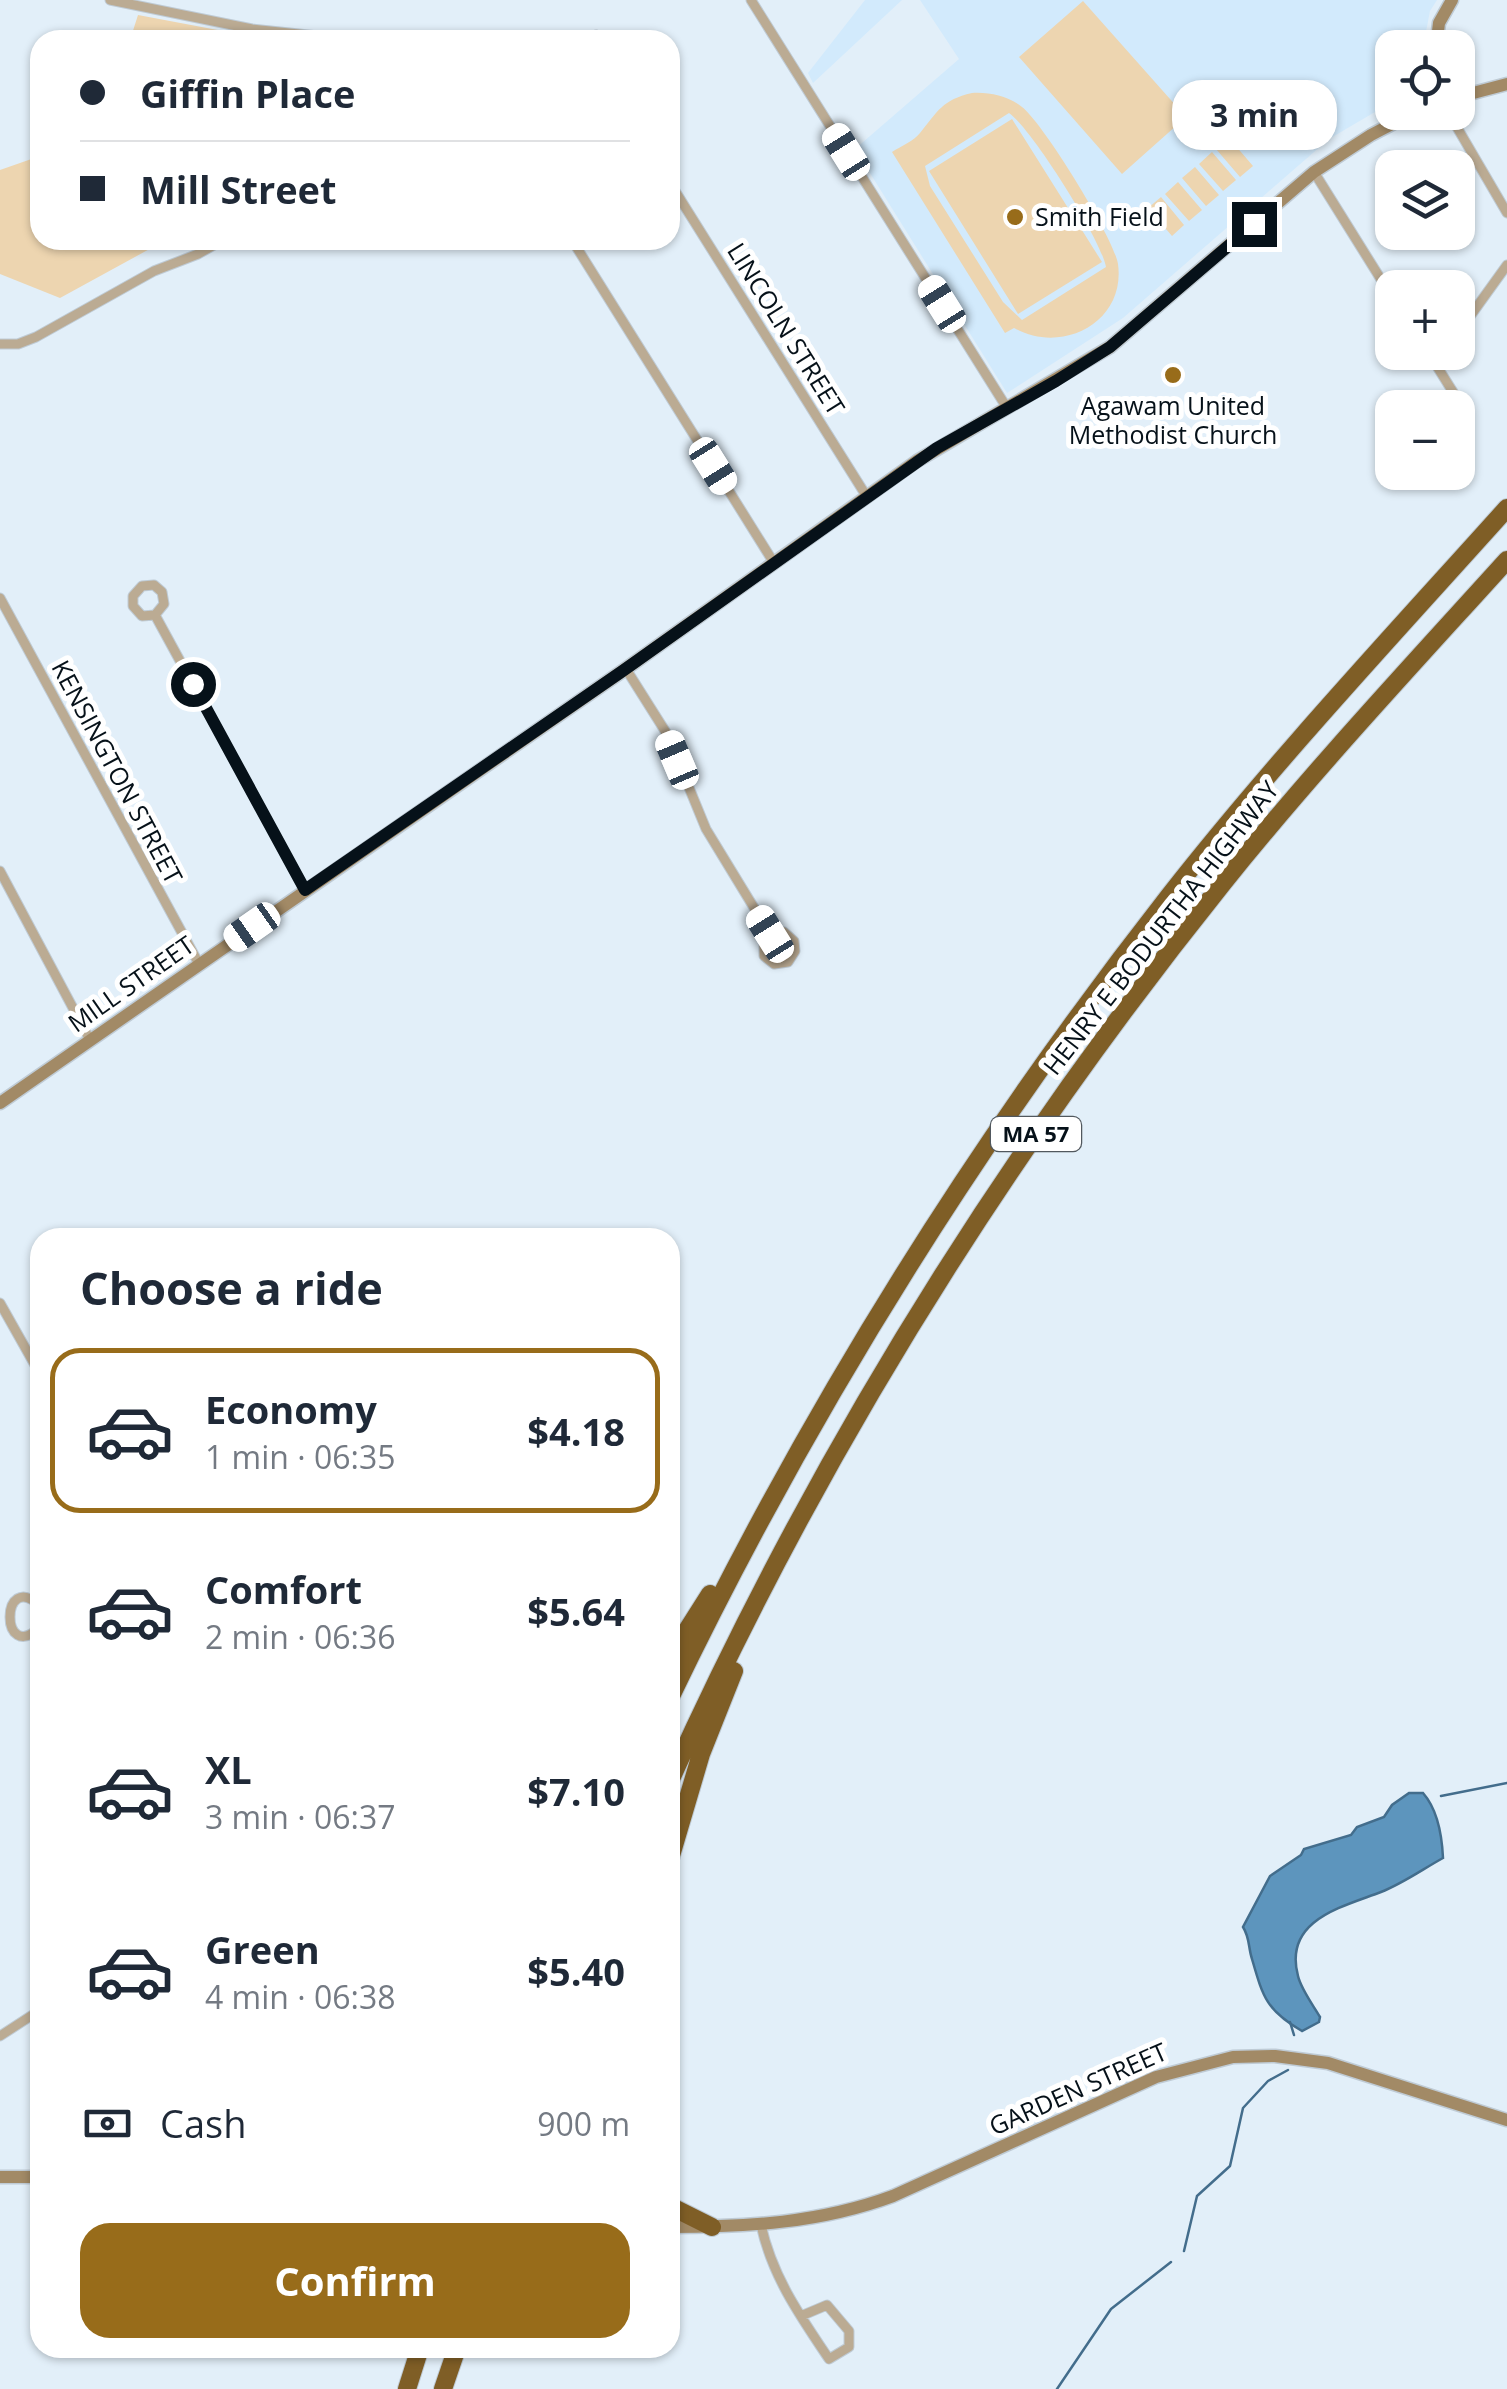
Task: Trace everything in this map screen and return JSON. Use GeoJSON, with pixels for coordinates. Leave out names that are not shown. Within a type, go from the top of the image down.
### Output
{"type":"FeatureCollection","features":[{"type":"Feature","properties":{"kind":"highway","name":"HENRY E BODURTHA HIGHWAY"},"geometry":{"type":"LineString","coordinates":[[680,1679],[850,1362],[1013,1107],[1101,984],[1266,778],[1507,508]]}},
{"type":"Feature","properties":{"kind":"highway","name":"HENRY E BODURTHA HIGHWAY"},"geometry":{"type":"LineString","coordinates":[[680,1759],[753,1609],[844,1442],[990,1201],[1131,1002],[1297,794],[1507,560]]}},
{"type":"Feature","properties":{"kind":"highway"},"geometry":{"type":"LineString","coordinates":[[680,1823],[720,1703],[844,1442]]}},
{"type":"Feature","properties":{"kind":"highway"},"geometry":{"type":"LineString","coordinates":[[680,1642],[776,1494]]}},
{"type":"Feature","properties":{"kind":"highway"},"geometry":{"type":"LineString","coordinates":[[680,2211],[712,2227]]}},
{"type":"Feature","properties":{"kind":"highway"},"geometry":{"type":"LineString","coordinates":[[406,2389],[417,2358]]}},
{"type":"Feature","properties":{"kind":"highway"},"geometry":{"type":"LineString","coordinates":[[443,2389],[454,2358]]}},
{"type":"Feature","properties":{"kind":"street"},"geometry":{"type":"LineString","coordinates":[[110,0],[261,30]]}},
{"type":"Feature","properties":{"kind":"street"},"geometry":{"type":"LineString","coordinates":[[751,0],[1007,408]]}},
{"type":"Feature","properties":{"kind":"street"},"geometry":{"type":"LineString","coordinates":[[1438,30],[1446,2]]}},
{"type":"Feature","properties":{"kind":"street"},"geometry":{"type":"LineString","coordinates":[[1475,92],[1507,84]]}},
{"type":"Feature","properties":{"kind":"street","name":"MILL STREET"},"geometry":{"type":"LineString","coordinates":[[0,1103],[937,448],[1110,347],[1314,172],[1379,130]]}},
{"type":"Feature","properties":{"kind":"street"},"geometry":{"type":"LineString","coordinates":[[1459,130],[1507,213]]}},
{"type":"Feature","properties":{"kind":"street"},"geometry":{"type":"LineString","coordinates":[[1314,172],[1376,270]]}},
{"type":"Feature","properties":{"kind":"street","name":"LINCOLN STREET"},"geometry":{"type":"LineString","coordinates":[[680,199],[867,497]]}},
{"type":"Feature","properties":{"kind":"street"},"geometry":{"type":"LineString","coordinates":[[0,344],[24,342],[154,271],[205,250]]}},
{"type":"Feature","properties":{"kind":"street"},"geometry":{"type":"LineString","coordinates":[[578,250],[774,564]]}},
{"type":"Feature","properties":{"kind":"street"},"geometry":{"type":"LineString","coordinates":[[1475,309],[1507,265]]}},
{"type":"Feature","properties":{"kind":"street","name":"KENSINGTON STREET"},"geometry":{"type":"LineString","coordinates":[[0,598],[199,964]]}},
{"type":"Feature","properties":{"kind":"street"},"geometry":{"type":"LineString","coordinates":[[156,615],[305,890]]}},
{"type":"Feature","properties":{"kind":"street"},"geometry":{"type":"LineString","coordinates":[[626,669],[666,734],[706,829],[770,934]]}},
{"type":"Feature","properties":{"kind":"street"},"geometry":{"type":"LineString","coordinates":[[0,871],[90,1040]]}},
{"type":"Feature","properties":{"kind":"street"},"geometry":{"type":"LineString","coordinates":[[0,1302],[30,1356]]}},
{"type":"Feature","properties":{"kind":"street"},"geometry":{"type":"LineString","coordinates":[[30,1601],[24,1598],[4,1607],[14,1632],[30,1634]]}},
{"type":"Feature","properties":{"kind":"street"},"geometry":{"type":"LineString","coordinates":[[0,2036],[30,2016]]}},
{"type":"Feature","properties":{"kind":"street","name":"GARDEN STREET"},"geometry":{"type":"LineString","coordinates":[[680,2228],[816,2219],[871,2204],[1156,2077],[1222,2058],[1276,2056],[1328,2064],[1507,2120]]}},
{"type":"Feature","properties":{"kind":"street"},"geometry":{"type":"LineString","coordinates":[[0,2176],[30,2177]]}},
{"type":"Feature","properties":{"kind":"street"},"geometry":{"type":"LineString","coordinates":[[762,2225],[768,2257],[801,2316],[829,2359],[849,2347],[849,2331],[827,2305],[801,2316]]}},
{"type":"Feature","properties":{"kind":"shaded area"},"geometry":{"type":"Polygon","coordinates":[[[865,0],[902,0],[813,83],[808,73],[865,0]]]}},
{"type":"Feature","properties":{"kind":"shaded area"},"geometry":{"type":"Polygon","coordinates":[[[920,0],[1437,0],[1426,30],[1375,30],[1375,112],[1329,139],[1123,318],[1007,393],[855,149],[959,59],[920,0]]]}},
{"type":"Feature","properties":{"kind":"shaded area"},"geometry":{"type":"Polygon","coordinates":[[[1083,1],[1186,117],[1122,174],[1019,57],[1083,1]]]}},
{"type":"Feature","properties":{"kind":"shaded area"},"geometry":{"type":"Polygon","coordinates":[[[138,15],[217,30],[133,30],[138,15]]]}},
{"type":"Feature","properties":{"kind":"shaded area"},"geometry":{"type":"Polygon","coordinates":[[[972,93],[1011,100],[1032,117],[1061,157],[1114,250],[1118,285],[1112,303],[1087,328],[1051,338],[1014,328],[1005,333],[892,152],[917,136],[942,107],[972,93]],[[1009,113],[925,166],[930,186],[1003,302],[1022,320],[1106,267],[1079,210],[1020,123],[1009,113]]]}},
{"type":"Feature","properties":{"kind":"shaded area","name":"Smith Field"},"geometry":{"type":"Polygon","coordinates":[[[1012,119],[1102,262],[1018,314],[929,171],[1012,119]]]}},
{"type":"Feature","properties":{"kind":"shaded area"},"geometry":{"type":"Polygon","coordinates":[[[1229,138],[1253,166],[1240,177],[1216,149],[1229,138]]]}},
{"type":"Feature","properties":{"kind":"shaded area"},"geometry":{"type":"Polygon","coordinates":[[[1212,152],[1236,180],[1223,191],[1199,164],[1212,152]]]}},
{"type":"Feature","properties":{"kind":"shaded area"},"geometry":{"type":"Polygon","coordinates":[[[30,160],[30,250],[148,250],[60,298],[0,274],[0,170],[30,160]]]}},
{"type":"Feature","properties":{"kind":"shaded area"},"geometry":{"type":"Polygon","coordinates":[[[1195,167],[1219,195],[1206,206],[1182,178],[1195,167]]]}},
{"type":"Feature","properties":{"kind":"shaded area"},"geometry":{"type":"Polygon","coordinates":[[[1178,182],[1202,210],[1189,221],[1165,194],[1178,182]]]}},
{"type":"Feature","properties":{"kind":"shaded area"},"geometry":{"type":"Polygon","coordinates":[[[1161,197],[1184,225],[1172,236],[1148,208],[1161,197]]]}},
{"type":"Feature","properties":{"kind":"water"},"geometry":{"type":"Polygon","coordinates":[[[1409,1793],[1423,1793],[1432,1807],[1443,1858],[1389,1889],[1334,1910],[1307,1929],[1299,1941],[1298,1976],[1320,2017],[1319,2022],[1302,2031],[1268,2001],[1243,1927],[1270,1876],[1304,1849],[1351,1835],[1357,1827],[1384,1817],[1392,1805],[1409,1793]]]}},
{"type":"Feature","properties":{"kind":"waterway"},"geometry":{"type":"LineString","coordinates":[[1441,1796],[1507,1783]]}},
{"type":"Feature","properties":{"kind":"waterway"},"geometry":{"type":"LineString","coordinates":[[1290,2022],[1294,2035]]}},
{"type":"Feature","properties":{"kind":"waterway"},"geometry":{"type":"LineString","coordinates":[[1184,2251],[1197,2196],[1230,2166],[1243,2108],[1268,2081],[1288,2070]]}},
{"type":"Feature","properties":{"kind":"waterway"},"geometry":{"type":"LineString","coordinates":[[1057,2389],[1111,2309],[1171,2262]]}},
{"type":"Feature","properties":{"kind":"place","name":"Smith Field"},"geometry":{"type":"Point","coordinates":[1015,217]}},
{"type":"Feature","properties":{"kind":"place","name":"Agawam United Methodist Church"},"geometry":{"type":"Point","coordinates":[1173,375]}},
{"type":"Feature","properties":{"kind":"route"},"geometry":{"type":"LineString","coordinates":[[193,684],[305,890],[937,448],[1110,347],[1254,224]]}}]}
